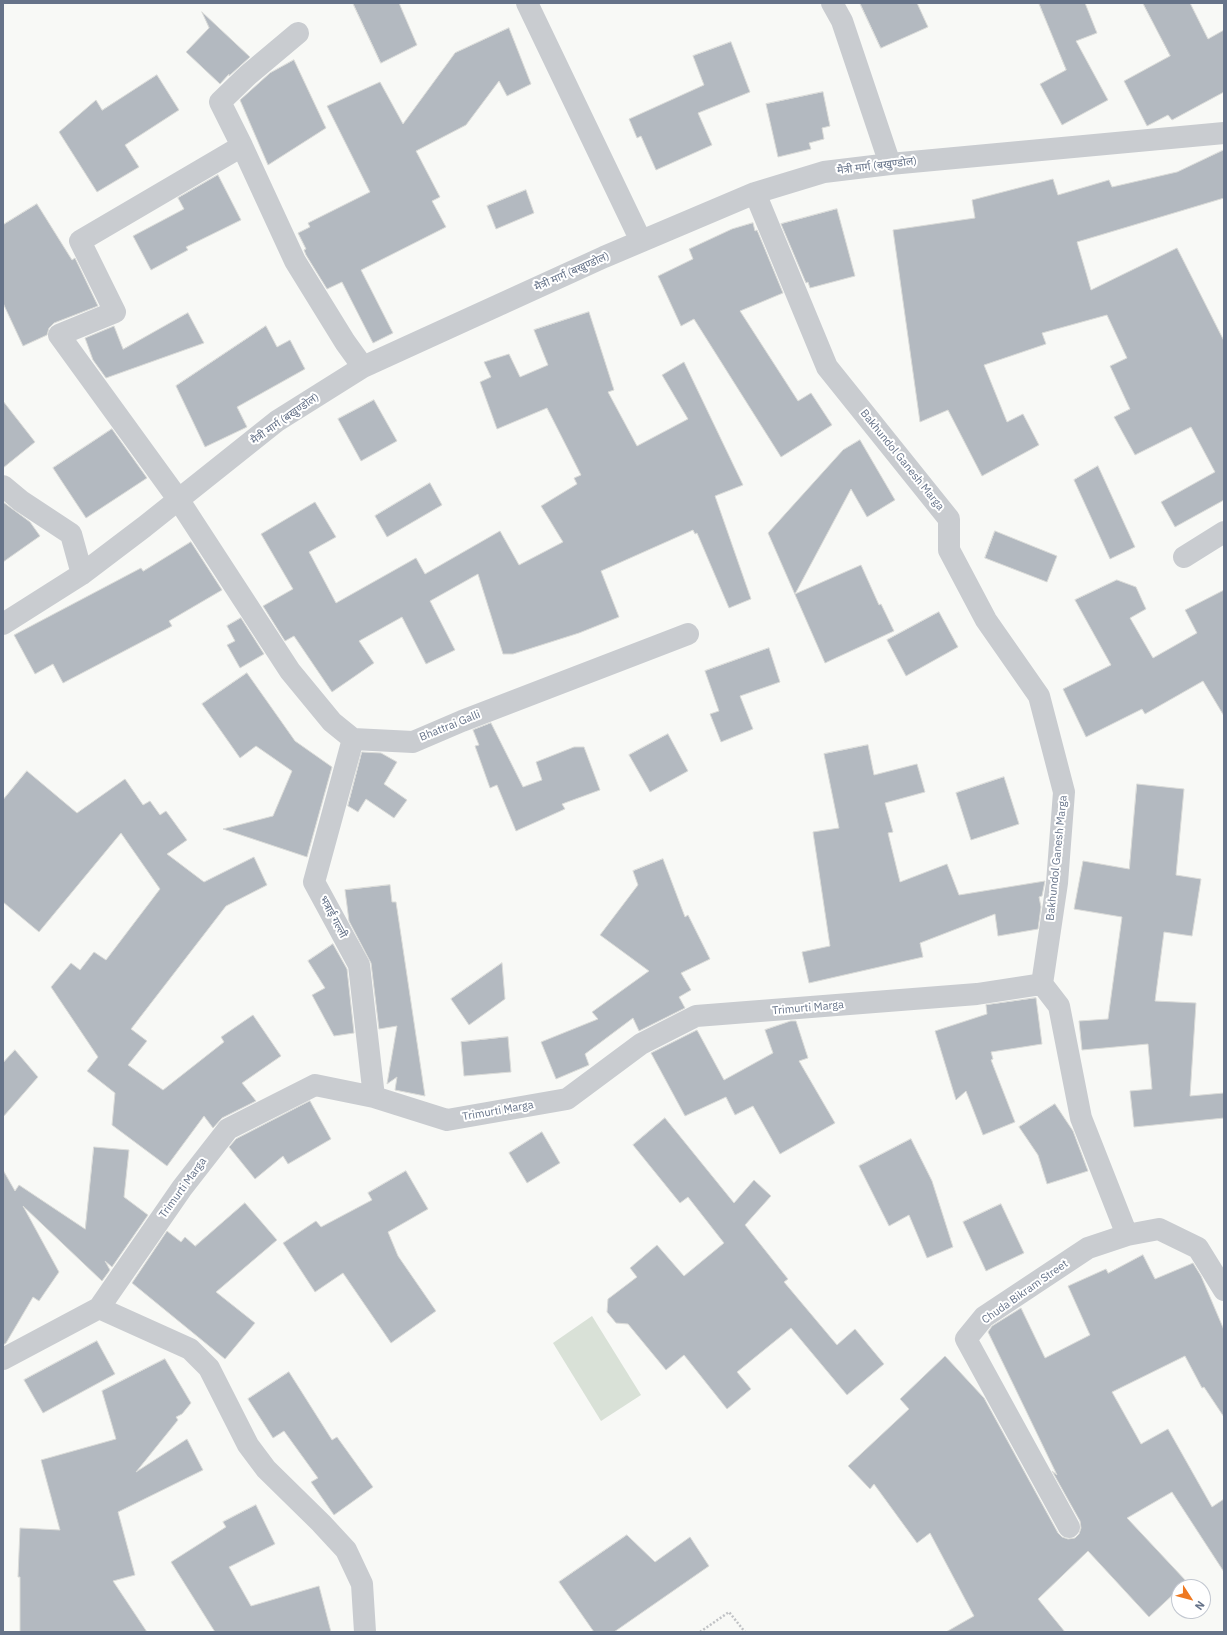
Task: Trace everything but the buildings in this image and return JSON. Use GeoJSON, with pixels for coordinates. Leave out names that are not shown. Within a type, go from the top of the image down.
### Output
{"type":"FeatureCollection","features":[{"type":"Feature","properties":{"kind":"street"},"geometry":{"type":"LineString","coordinates":[[527,3],[641,241]]}},
{"type":"Feature","properties":{"kind":"street"},"geometry":{"type":"LineString","coordinates":[[832,3],[842,21],[890,164]]}},
{"type":"Feature","properties":{"kind":"street"},"geometry":{"type":"LineString","coordinates":[[298,33],[248,75],[220,102],[295,261],[345,342],[363,367]]}},
{"type":"Feature","properties":{"kind":"street","name":"मैत्री मार्ग (बखुण्डोल)"},"geometry":{"type":"LineString","coordinates":[[3,624],[82,574],[277,421],[363,367],[641,241],[756,193],[824,172],[890,164],[1224,133]]}},
{"type":"Feature","properties":{"kind":"street"},"geometry":{"type":"LineString","coordinates":[[242,146],[80,241],[115,312],[59,335],[178,499],[290,671],[332,722],[353,739]]}},
{"type":"Feature","properties":{"kind":"street","name":"Bakhundol Ganesh Marga"},"geometry":{"type":"LineString","coordinates":[[756,193],[827,366],[949,519],[949,550],[986,620],[1039,696],[1064,792],[1057,883],[1042,984]]}},
{"type":"Feature","properties":{"kind":"street"},"geometry":{"type":"LineString","coordinates":[[3,486],[21,501],[71,534],[82,574]]}},
{"type":"Feature","properties":{"kind":"street"},"geometry":{"type":"LineString","coordinates":[[1184,557],[1224,532]]}},
{"type":"Feature","properties":{"kind":"street","name":"Bhattrai Galli"},"geometry":{"type":"LineString","coordinates":[[353,739],[413,742],[462,721],[688,634]]}},
{"type":"Feature","properties":{"kind":"street","name":"भत्राई गल्ली"},"geometry":{"type":"LineString","coordinates":[[353,739],[314,882],[359,964],[374,1097]]}},
{"type":"Feature","properties":{"kind":"street"},"geometry":{"type":"LineString","coordinates":[[1042,984],[1059,1006],[1081,1118],[1126,1235]]}},
{"type":"Feature","properties":{"kind":"street","name":"Trimurti Marga"},"geometry":{"type":"LineString","coordinates":[[99,1308],[182,1188],[228,1129],[315,1085],[374,1097],[447,1120],[567,1099],[641,1044],[696,1016],[977,994],[1042,984]]}},
{"type":"Feature","properties":{"kind":"street","name":"Chuda Bikram Street"},"geometry":{"type":"LineString","coordinates":[[1069,1527],[966,1340],[984,1317],[1088,1248],[1126,1235],[1159,1229],[1198,1248],[1224,1290]]}},
{"type":"Feature","properties":{"kind":"street"},"geometry":{"type":"LineString","coordinates":[[3,1359],[99,1308],[190,1349],[209,1368],[248,1445],[266,1469],[322,1523],[346,1550],[362,1584],[366,1632]]}},
{"type":"Feature","properties":{"kind":"path"},"geometry":{"type":"LineString","coordinates":[[700,1632],[729,1612],[745,1632]]}},
{"type":"Feature","properties":{"kind":"shaded area"},"geometry":{"type":"Polygon","coordinates":[[[592,1316],[641,1395],[601,1421],[553,1343],[592,1316]]]}}]}
